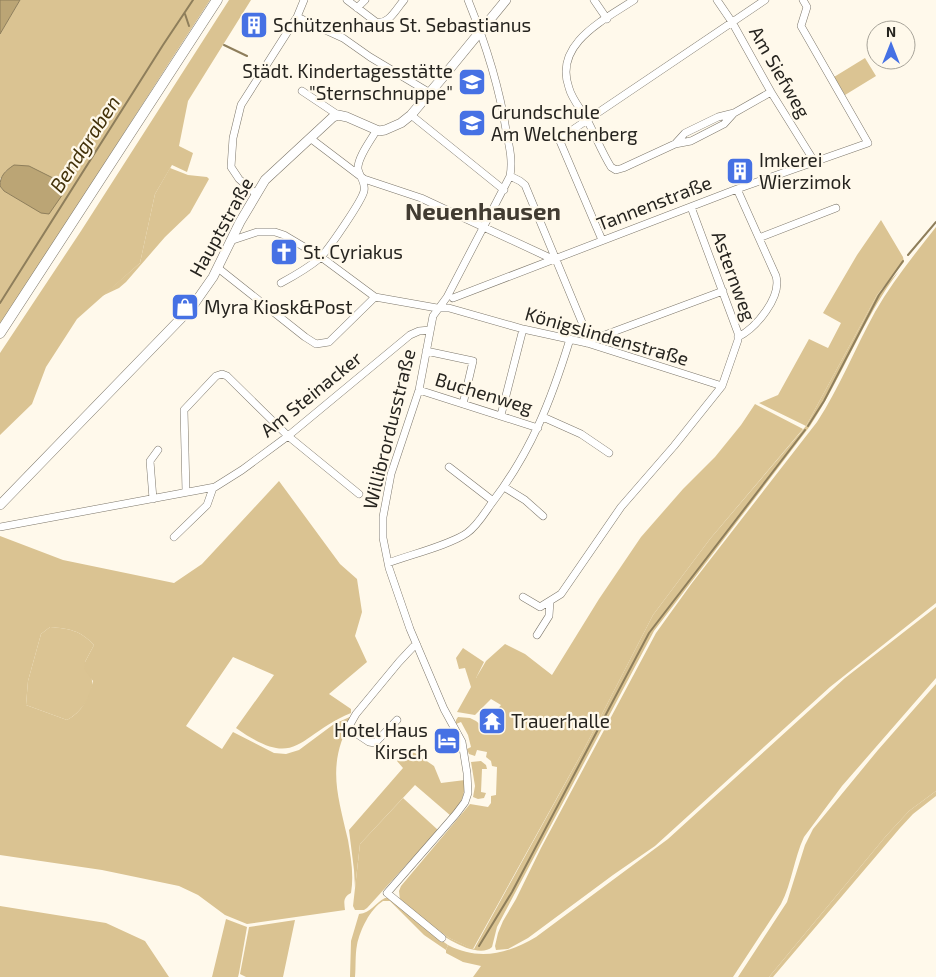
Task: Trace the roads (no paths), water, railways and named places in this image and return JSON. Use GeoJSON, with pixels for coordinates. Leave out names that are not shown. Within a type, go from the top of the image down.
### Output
{"type":"FeatureCollection","features":[{"type":"Feature","properties":{"kind":"main road"},"geometry":{"type":"LineString","coordinates":[[0,333],[217,0]]}},
{"type":"Feature","properties":{"kind":"street"},"geometry":{"type":"LineString","coordinates":[[256,194],[239,179],[230,165],[234,130],[242,102],[297,17],[304,0]]}},
{"type":"Feature","properties":{"kind":"street"},"geometry":{"type":"LineString","coordinates":[[347,0],[376,22],[382,23],[388,20],[404,0]]}},
{"type":"Feature","properties":{"kind":"street"},"geometry":{"type":"LineString","coordinates":[[358,8],[365,0]]}},
{"type":"Feature","properties":{"kind":"street","name":"Willibrordusstraße"},"geometry":{"type":"LineString","coordinates":[[442,938],[387,893],[465,802],[468,793],[468,773],[462,742],[444,709],[404,612],[388,563],[383,532],[386,497],[392,470],[419,390],[433,316],[437,308],[447,297],[510,176],[511,157],[502,108],[481,32],[468,0]]}},
{"type":"Feature","properties":{"kind":"street"},"geometry":{"type":"LineString","coordinates":[[302,91],[338,115],[350,118],[376,131],[393,127],[411,115],[506,0]]}},
{"type":"Feature","properties":{"kind":"street"},"geometry":{"type":"LineString","coordinates":[[594,0],[607,19]]}},
{"type":"Feature","properties":{"kind":"street"},"geometry":{"type":"LineString","coordinates":[[634,0],[579,39],[571,51],[567,62],[568,87],[609,164],[615,169],[622,168],[675,144],[685,133],[716,117],[734,113],[771,92]]}},
{"type":"Feature","properties":{"kind":"street","name":"Am Siefweg"},"geometry":{"type":"LineString","coordinates":[[717,0],[814,161]]}},
{"type":"Feature","properties":{"kind":"street"},"geometry":{"type":"LineString","coordinates":[[602,240],[559,139],[765,0]]}},
{"type":"Feature","properties":{"kind":"street","name":"Tannenstraße"},"geometry":{"type":"LineString","coordinates":[[453,298],[691,206],[868,143],[801,26],[807,7],[803,0]]}},
{"type":"Feature","properties":{"kind":"street"},"geometry":{"type":"LineString","coordinates":[[297,17],[343,38],[370,57],[430,93]]}},
{"type":"Feature","properties":{"kind":"street","name":"Hauptstraße"},"geometry":{"type":"LineString","coordinates":[[0,505],[186,314],[205,290],[256,194],[268,177],[331,118],[338,115]]}},
{"type":"Feature","properties":{"kind":"street"},"geometry":{"type":"LineString","coordinates":[[411,115],[504,190]]}},
{"type":"Feature","properties":{"kind":"street"},"geometry":{"type":"LineString","coordinates":[[281,283],[298,274],[320,257],[351,215],[363,194],[364,186],[358,168],[360,160],[376,131]]}},
{"type":"Feature","properties":{"kind":"street"},"geometry":{"type":"LineString","coordinates":[[310,138],[361,177],[421,198],[555,259]]}},
{"type":"Feature","properties":{"kind":"street"},"geometry":{"type":"LineString","coordinates":[[510,176],[525,185],[586,332],[587,343],[723,291]]}},
{"type":"Feature","properties":{"kind":"street"},"geometry":{"type":"LineString","coordinates":[[738,189],[776,276],[777,285],[762,317],[751,329],[738,337]]}},
{"type":"Feature","properties":{"kind":"street","name":"Asternweg"},"geometry":{"type":"LineString","coordinates":[[691,206],[738,337],[722,386]]}},
{"type":"Feature","properties":{"kind":"street"},"geometry":{"type":"LineString","coordinates":[[759,238],[836,208]]}},
{"type":"Feature","properties":{"kind":"street","name":"Königslindenstraße"},"geometry":{"type":"LineString","coordinates":[[230,241],[257,232],[272,231],[284,235],[320,257],[375,296],[437,308],[449,308],[523,329],[587,343],[722,386]]}},
{"type":"Feature","properties":{"kind":"street"},"geometry":{"type":"LineString","coordinates":[[218,268],[316,344],[329,342],[375,296]]}},
{"type":"Feature","properties":{"kind":"street"},"geometry":{"type":"LineString","coordinates":[[501,415],[523,329]]}},
{"type":"Feature","properties":{"kind":"street","name":"Am Steinacker"},"geometry":{"type":"LineString","coordinates":[[0,526],[213,488],[238,473],[288,436],[412,333],[430,330]]}},
{"type":"Feature","properties":{"kind":"street"},"geometry":{"type":"LineString","coordinates":[[388,563],[464,535],[472,529],[504,487],[538,428],[570,339]]}},
{"type":"Feature","properties":{"kind":"street"},"geometry":{"type":"LineString","coordinates":[[426,351],[473,361],[463,404]]}},
{"type":"Feature","properties":{"kind":"street"},"geometry":{"type":"LineString","coordinates":[[186,492],[184,410],[216,376],[223,374],[288,436],[359,494]]}},
{"type":"Feature","properties":{"kind":"street"},"geometry":{"type":"LineString","coordinates":[[523,597],[540,607],[560,594],[621,508],[722,386]]}},
{"type":"Feature","properties":{"kind":"street","name":"Buchenweg"},"geometry":{"type":"LineString","coordinates":[[419,390],[538,428]]}},
{"type":"Feature","properties":{"kind":"street"},"geometry":{"type":"LineString","coordinates":[[543,417],[581,434],[609,453]]}},
{"type":"Feature","properties":{"kind":"street"},"geometry":{"type":"LineString","coordinates":[[153,498],[150,461],[158,450]]}},
{"type":"Feature","properties":{"kind":"street"},"geometry":{"type":"LineString","coordinates":[[449,467],[493,501]]}},
{"type":"Feature","properties":{"kind":"street"},"geometry":{"type":"LineString","coordinates":[[504,487],[525,500],[543,516]]}},
{"type":"Feature","properties":{"kind":"street"},"geometry":{"type":"LineString","coordinates":[[174,537],[207,504],[213,488]]}},
{"type":"Feature","properties":{"kind":"street"},"geometry":{"type":"LineString","coordinates":[[538,635],[549,616],[550,601]]}},
{"type":"Feature","properties":{"kind":"street"},"geometry":{"type":"LineString","coordinates":[[397,720],[375,743],[369,742],[348,728],[356,714],[413,647],[417,645]]}},
{"type":"Feature","properties":{"kind":"waterway","name":"Bendgraben"},"geometry":{"type":"LineString","coordinates":[[0,303],[193,0]]}},
{"type":"Feature","properties":{"kind":"waterway"},"geometry":{"type":"LineString","coordinates":[[185,14],[189,26]]}},
{"type":"Feature","properties":{"kind":"waterway"},"geometry":{"type":"LineString","coordinates":[[224,45],[247,56]]}},
{"type":"Feature","properties":{"kind":"waterway"},"geometry":{"type":"LineString","coordinates":[[908,255],[936,222]]}},
{"type":"Feature","properties":{"kind":"waterway"},"geometry":{"type":"LineString","coordinates":[[808,426],[824,401],[879,295],[903,261]]}},
{"type":"Feature","properties":{"kind":"waterway"},"geometry":{"type":"LineString","coordinates":[[479,946],[512,892],[649,633],[805,430]]}},
{"type":"Feature","properties":{"kind":"place","name":"Schützenhaus St. Sebastianus"},"geometry":{"type":"Point","coordinates":[254,25]}},
{"type":"Feature","properties":{"kind":"place","name":"Städt. Kindertagesstätte \"Sternschnuppe\""},"geometry":{"type":"Point","coordinates":[472,82]}},
{"type":"Feature","properties":{"kind":"place","name":"Grundschule Am Welchenberg"},"geometry":{"type":"Point","coordinates":[472,123]}},
{"type":"Feature","properties":{"kind":"place","name":"Imkerei Wierzimok"},"geometry":{"type":"Point","coordinates":[740,171]}},
{"type":"Feature","properties":{"kind":"place","name":"St. Cyriakus"},"geometry":{"type":"Point","coordinates":[284,252]}},
{"type":"Feature","properties":{"kind":"place","name":"Myra Kiosk&Post"},"geometry":{"type":"Point","coordinates":[185,307]}},
{"type":"Feature","properties":{"kind":"place","name":"Trauerhalle"},"geometry":{"type":"Point","coordinates":[492,721]}},
{"type":"Feature","properties":{"kind":"place","name":"Hotel Haus Kirsch"},"geometry":{"type":"Point","coordinates":[447,741]}},
{"type":"Feature","properties":{"kind":"district","name":"Neuenhausen"},"geometry":{"type":"Point","coordinates":[483,212]}}]}
